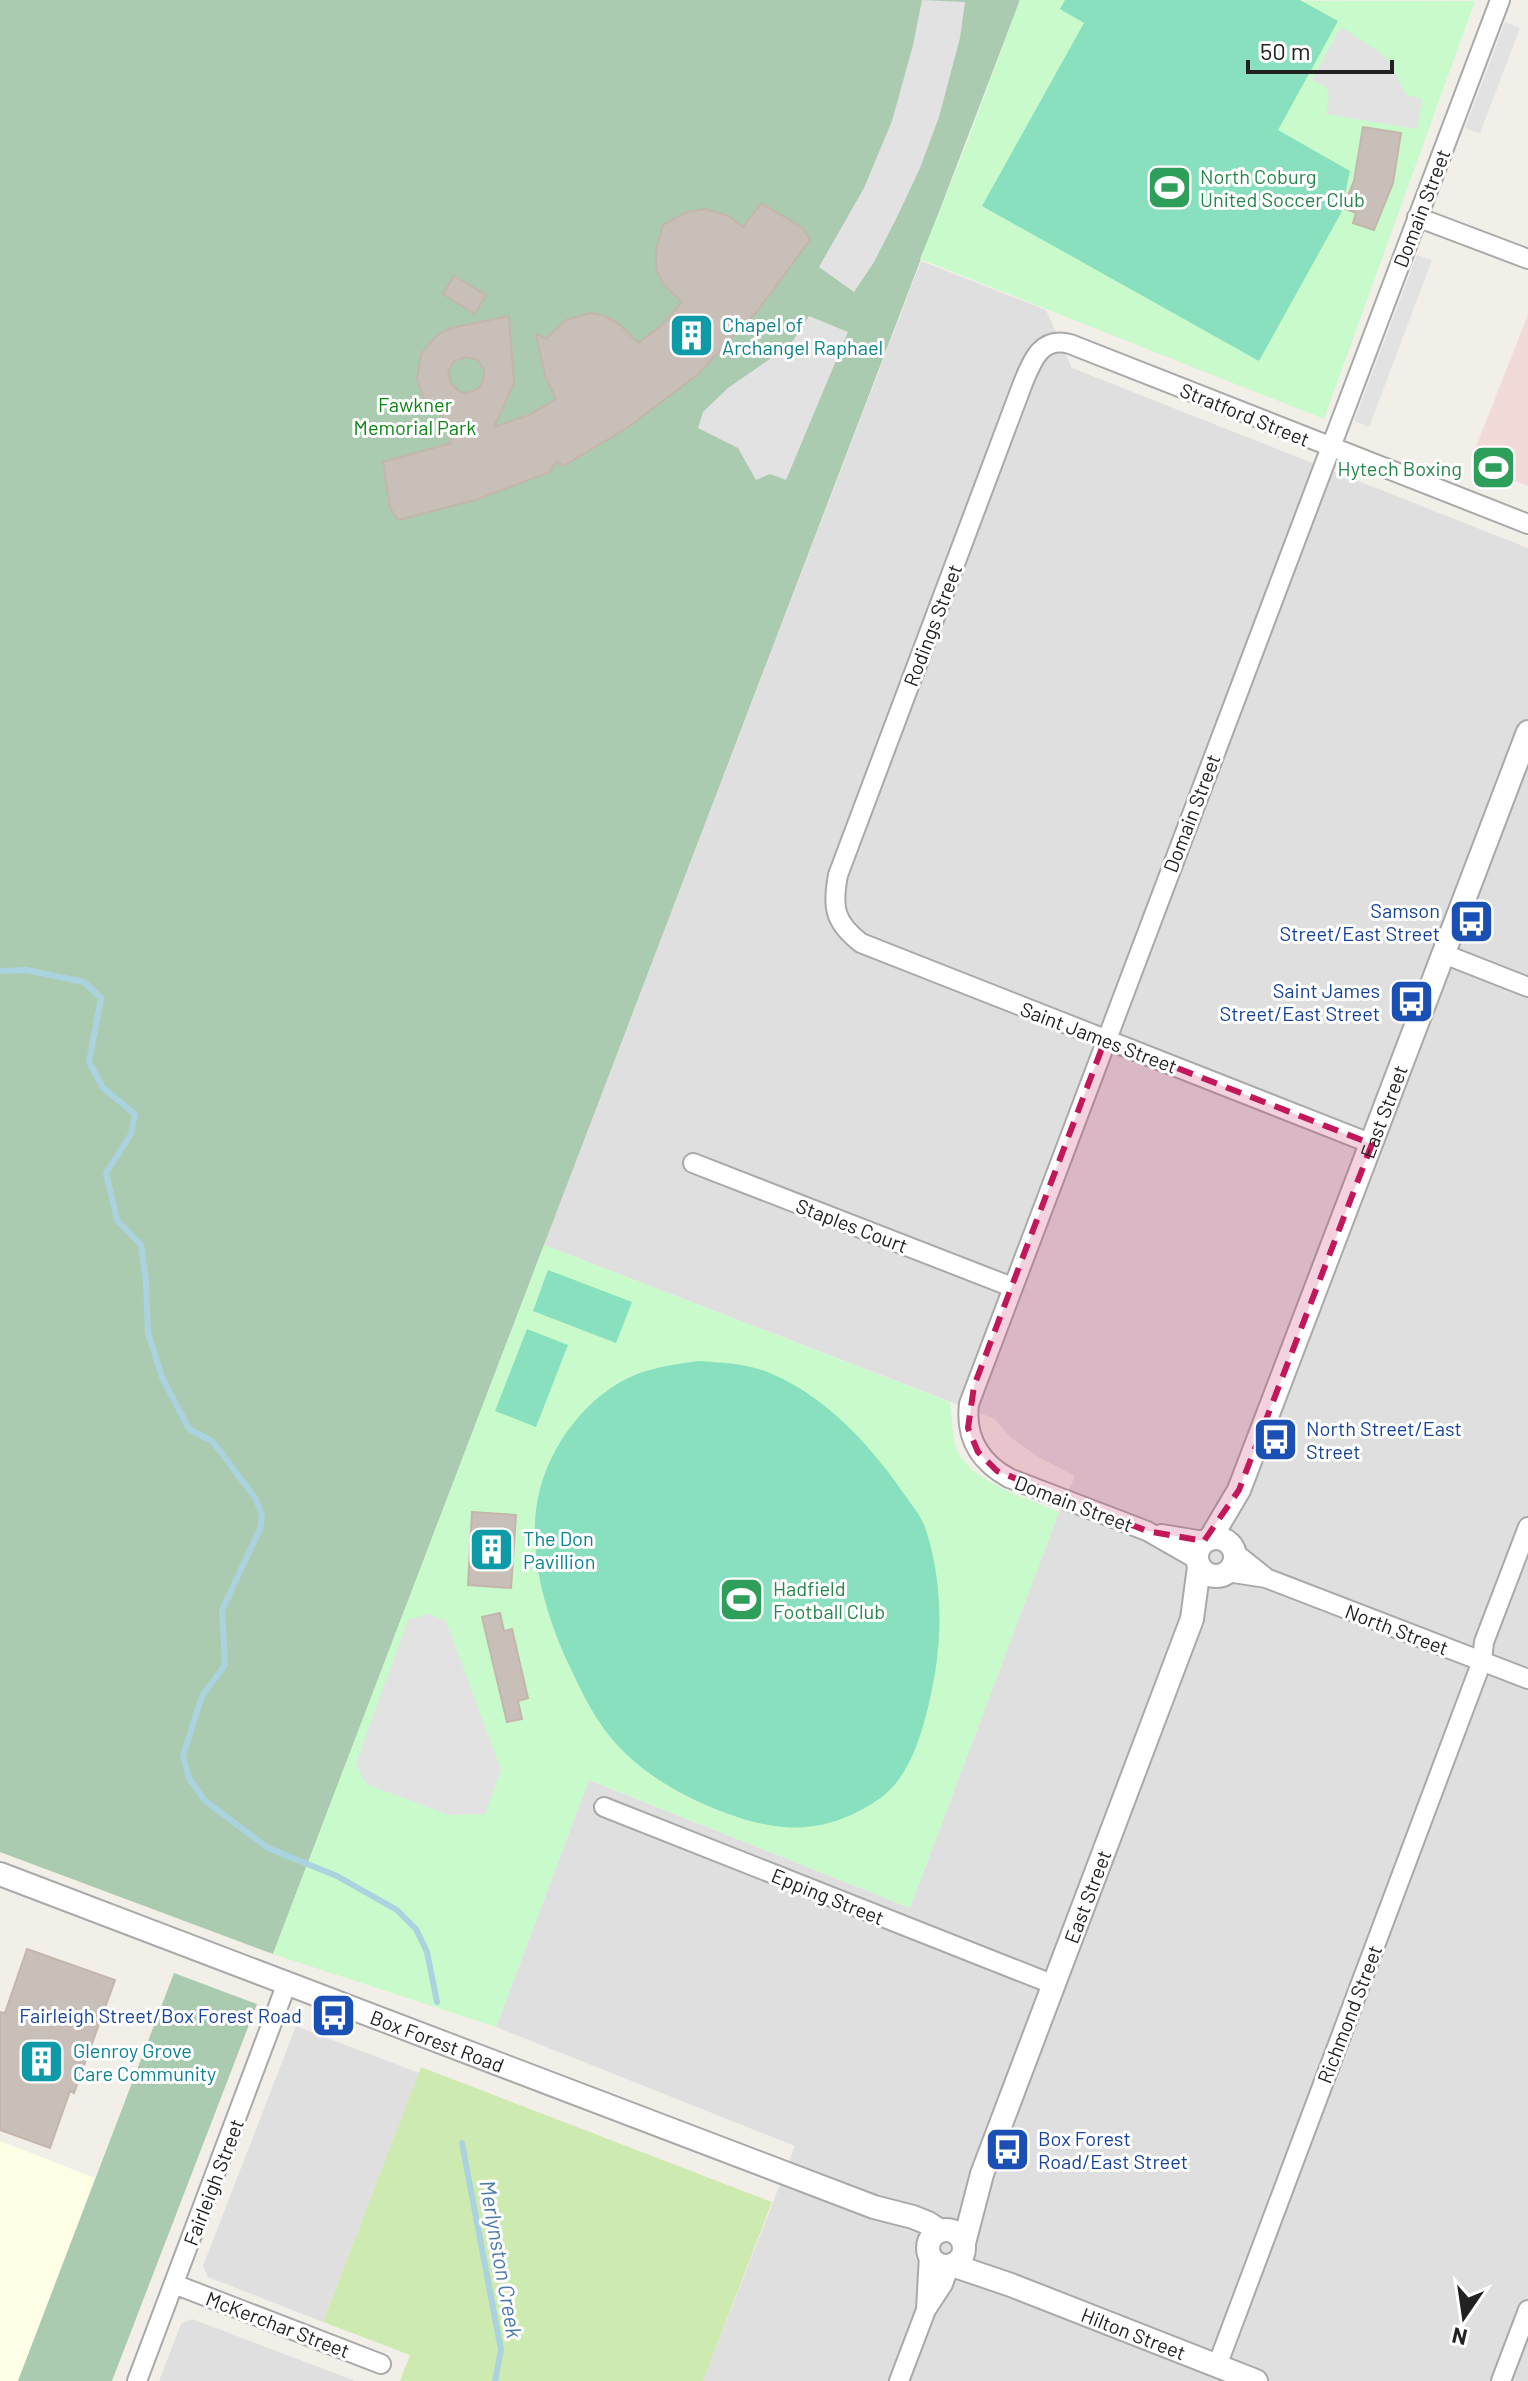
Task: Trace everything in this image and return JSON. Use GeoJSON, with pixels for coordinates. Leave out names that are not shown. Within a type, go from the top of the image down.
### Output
{"type":"FeatureCollection","features":[{"type":"Feature","properties":{"kind":"street","name":"Domain Street"},"geometry":{"type":"LineString","coordinates":[[1215,1556],[997,1471],[978,1452],[968,1428],[969,1404],[1500,0]]}},
{"type":"Feature","properties":{"kind":"street"},"geometry":{"type":"LineString","coordinates":[[1417,217],[1528,259]]}},
{"type":"Feature","properties":{"kind":"street","name":"Stratford Street"},"geometry":{"type":"LineString","coordinates":[[1051,343],[1070,344],[1528,524]]}},
{"type":"Feature","properties":{"kind":"street","name":"Rodings Street"},"geometry":{"type":"LineString","coordinates":[[836,916],[838,875],[1023,383],[1037,353],[1051,343]]}},
{"type":"Feature","properties":{"kind":"street","name":"East Street"},"geometry":{"type":"LineString","coordinates":[[957,2255],[982,2174],[1052,1984],[1528,732]]}},
{"type":"Feature","properties":{"kind":"street","name":"Saint James Street"},"geometry":{"type":"LineString","coordinates":[[836,916],[861,943],[1372,1144]]}},
{"type":"Feature","properties":{"kind":"street"},"geometry":{"type":"LineString","coordinates":[[1444,954],[1528,987]]}},
{"type":"Feature","properties":{"kind":"street","name":"Staples Court"},"geometry":{"type":"LineString","coordinates":[[693,1163],[1012,1287]]}},
{"type":"Feature","properties":{"kind":"street","name":"Richmond Street"},"geometry":{"type":"LineString","coordinates":[[1217,2366],[1482,1661],[1484,1642],[1528,1527]]}},
{"type":"Feature","properties":{"kind":"street","name":"North Street"},"geometry":{"type":"LineString","coordinates":[[1215,1556],[1528,1679]]}},
{"type":"Feature","properties":{"kind":"street","name":"Epping Street"},"geometry":{"type":"LineString","coordinates":[[604,1807],[1052,1984]]}},
{"type":"Feature","properties":{"kind":"street","name":"Box Forest Road"},"geometry":{"type":"LineString","coordinates":[[0,1874],[874,2207],[903,2226],[936,2241]]}},
{"type":"Feature","properties":{"kind":"street","name":"Fairleigh Street"},"geometry":{"type":"LineString","coordinates":[[137,2381],[287,1983]]}},
{"type":"Feature","properties":{"kind":"street","name":"East Street"},"geometry":{"type":"LineString","coordinates":[[936,2241],[982,2174]]}},
{"type":"Feature","properties":{"kind":"street"},"geometry":{"type":"LineString","coordinates":[[899,2381],[926,2310],[957,2255],[957,2233],[936,2241]]}},
{"type":"Feature","properties":{"kind":"street"},"geometry":{"type":"LineString","coordinates":[[936,2241],[938,2264],[957,2255]]}},
{"type":"Feature","properties":{"kind":"street"},"geometry":{"type":"LineString","coordinates":[[926,2310],[936,2241]]}},
{"type":"Feature","properties":{"kind":"street","name":"Hilton Street"},"geometry":{"type":"LineString","coordinates":[[957,2255],[1011,2285],[1256,2381]]}},
{"type":"Feature","properties":{"kind":"street","name":"McKerchar Street"},"geometry":{"type":"LineString","coordinates":[[174,2284],[381,2364]]}},
{"type":"Feature","properties":{"kind":"street"},"geometry":{"type":"LineString","coordinates":[[1501,2381],[1528,2310]]}},
{"type":"Feature","properties":{"kind":"highlighted area"},"geometry":{"type":"Polygon","coordinates":[[[1105,1040],[1372,1144],[1239,1490],[1204,1541],[1147,1531],[997,1471],[978,1452],[968,1428],[974,1386],[1105,1040]]]}},
{"type":"Feature","properties":{"kind":"shaded area"},"geometry":{"type":"Polygon","coordinates":[[[922,0],[965,2],[960,38],[939,117],[920,168],[874,262],[854,292],[819,267],[864,188],[892,121],[922,0]]]}},
{"type":"Feature","properties":{"kind":"shaded area"},"geometry":{"type":"Polygon","coordinates":[[[1505,22],[1520,28],[1480,133],[1465,128],[1505,22]]]}},
{"type":"Feature","properties":{"kind":"shaded area"},"geometry":{"type":"Polygon","coordinates":[[[1341,27],[1383,55],[1405,94],[1422,99],[1417,129],[1326,114],[1329,98],[1326,87],[1312,80],[1341,27]]]}},
{"type":"Feature","properties":{"kind":"shaded area"},"geometry":{"type":"Polygon","coordinates":[[[1417,255],[1432,260],[1369,427],[1354,421],[1417,255]]]}},
{"type":"Feature","properties":{"kind":"shaded area"},"geometry":{"type":"Polygon","coordinates":[[[921,261],[1046,310],[1072,368],[1528,548],[1528,2381],[703,2381],[795,2146],[496,2027],[589,1780],[910,1908],[1075,1476],[1040,1458],[1010,1437],[995,1419],[544,1245],[921,261]]]}},
{"type":"Feature","properties":{"kind":"shaded area"},"geometry":{"type":"Polygon","coordinates":[[[1528,315],[1528,486],[1479,467],[1473,454],[1528,315]]]}},
{"type":"Feature","properties":{"kind":"shaded area"},"geometry":{"type":"Polygon","coordinates":[[[809,316],[848,332],[786,480],[770,474],[756,480],[738,448],[698,428],[703,412],[728,388],[790,345],[809,316]]]}},
{"type":"Feature","properties":{"kind":"shaded area"},"geometry":{"type":"Polygon","coordinates":[[[428,1614],[446,1621],[501,1770],[485,1814],[449,1815],[366,1784],[356,1763],[408,1620],[428,1614]]]}},
{"type":"Feature","properties":{"kind":"shaded area"},"geometry":{"type":"Polygon","coordinates":[[[296,2026],[419,2073],[323,2322],[208,2277],[203,2266],[296,2026]]]}},
{"type":"Feature","properties":{"kind":"shaded area"},"geometry":{"type":"Polygon","coordinates":[[[0,2141],[95,2178],[18,2381],[0,2381],[0,2141]]]}},
{"type":"Feature","properties":{"kind":"shaded area"},"geometry":{"type":"Polygon","coordinates":[[[192,2319],[355,2381],[159,2381],[181,2324],[192,2319]]]}},
{"type":"Feature","properties":{"kind":"green space","name":"Fawkner Memorial Park"},"geometry":{"type":"Polygon","coordinates":[[[0,0],[1020,0],[273,1954],[0,1852],[0,0]]]}},
{"type":"Feature","properties":{"kind":"green space"},"geometry":{"type":"Polygon","coordinates":[[[1020,0],[1475,1],[1324,419],[920,259],[1020,0]]]}},
{"type":"Feature","properties":{"kind":"green space","name":"North Coburg United Soccer Club"},"geometry":{"type":"Polygon","coordinates":[[[1065,0],[1300,0],[1338,21],[1278,130],[1350,171],[1341,213],[1259,361],[982,206],[1084,23],[1060,9],[1065,0]]]}},
{"type":"Feature","properties":{"kind":"green space"},"geometry":{"type":"Polygon","coordinates":[[[544,1245],[950,1402],[954,1441],[966,1463],[976,1473],[1003,1489],[1059,1512],[910,1908],[589,1780],[496,2027],[273,1954],[544,1245]]]}},
{"type":"Feature","properties":{"kind":"green space"},"geometry":{"type":"Polygon","coordinates":[[[548,1270],[632,1302],[616,1343],[533,1311],[548,1270]]]}},
{"type":"Feature","properties":{"kind":"green space"},"geometry":{"type":"Polygon","coordinates":[[[527,1329],[568,1345],[536,1427],[495,1411],[527,1329]]]}},
{"type":"Feature","properties":{"kind":"green space","name":"Hadfield Football Club"},"geometry":{"type":"Polygon","coordinates":[[[698,1361],[763,1370],[812,1396],[848,1426],[894,1479],[921,1519],[931,1549],[938,1592],[939,1637],[934,1681],[918,1743],[898,1780],[879,1799],[859,1811],[822,1825],[784,1827],[744,1819],[694,1800],[642,1768],[611,1738],[591,1708],[561,1646],[546,1605],[535,1540],[538,1498],[551,1460],[572,1424],[602,1395],[637,1374],[698,1361]]]}},
{"type":"Feature","properties":{"kind":"green space"},"geometry":{"type":"Polygon","coordinates":[[[174,1973],[257,2004],[112,2381],[18,2381],[174,1973]]]}},
{"type":"Feature","properties":{"kind":"green space"},"geometry":{"type":"Polygon","coordinates":[[[421,2067],[772,2202],[703,2381],[400,2381],[410,2355],[323,2322],[421,2067]]]}},
{"type":"Feature","properties":{"kind":"building"},"geometry":{"type":"Polygon","coordinates":[[[1363,127],[1401,133],[1393,183],[1374,230],[1353,223],[1356,213],[1343,208],[1354,181],[1363,127]]]}},
{"type":"Feature","properties":{"kind":"building","name":"Chapel of Archangel Raphael"},"geometry":{"type":"Polygon","coordinates":[[[761,203],[803,228],[810,240],[758,310],[697,375],[627,428],[563,466],[556,461],[550,472],[475,500],[398,520],[390,508],[383,462],[451,443],[444,418],[425,402],[417,379],[421,354],[437,335],[451,328],[509,316],[514,383],[494,427],[529,415],[556,399],[545,376],[536,334],[546,339],[566,320],[591,313],[618,323],[638,343],[661,326],[682,302],[663,284],[656,269],[656,250],[663,225],[687,212],[705,209],[728,216],[743,227],[761,203]],[[466,357],[454,361],[448,372],[451,384],[460,392],[476,390],[481,386],[484,370],[478,360],[466,357]]]}},
{"type":"Feature","properties":{"kind":"building"},"geometry":{"type":"Polygon","coordinates":[[[454,276],[486,295],[475,314],[443,294],[454,276]]]}},
{"type":"Feature","properties":{"kind":"building","name":"The Don Pavillion"},"geometry":{"type":"Polygon","coordinates":[[[472,1512],[516,1515],[511,1588],[468,1585],[472,1512]]]}},
{"type":"Feature","properties":{"kind":"building"},"geometry":{"type":"Polygon","coordinates":[[[500,1613],[504,1631],[512,1629],[528,1698],[518,1701],[522,1719],[507,1722],[482,1617],[500,1613]]]}},
{"type":"Feature","properties":{"kind":"building","name":"Glenroy Grove Care Community"},"geometry":{"type":"Polygon","coordinates":[[[27,1949],[115,1980],[74,2093],[70,2091],[50,2148],[0,2130],[0,2012],[5,2013],[27,1949]]]}},
{"type":"Feature","properties":{"kind":"waterway","name":"Merlynston Creek"},"geometry":{"type":"LineString","coordinates":[[0,971],[26,970],[84,982],[101,998],[89,1062],[103,1088],[135,1114],[131,1134],[106,1173],[117,1220],[141,1245],[148,1333],[162,1377],[189,1429],[213,1442],[256,1499],[262,1516],[260,1529],[222,1610],[225,1665],[202,1696],[183,1756],[189,1778],[204,1800],[268,1848],[337,1876],[397,1910],[416,1929],[427,1952],[437,2002]]}},
{"type":"Feature","properties":{"kind":"waterway","name":"Merlynston Creek"},"geometry":{"type":"LineString","coordinates":[[462,2143],[501,2350],[495,2381]]}},
{"type":"Feature","properties":{"kind":"place","name":"North Coburg United Soccer Club"},"geometry":{"type":"Point","coordinates":[1169,188]}},
{"type":"Feature","properties":{"kind":"place","name":"Chapel of Archangel Raphael"},"geometry":{"type":"Point","coordinates":[691,335]}},
{"type":"Feature","properties":{"kind":"place","name":"Hytech Boxing"},"geometry":{"type":"Point","coordinates":[1493,468]}},
{"type":"Feature","properties":{"kind":"place","name":"Samson Street/East Street"},"geometry":{"type":"Point","coordinates":[1471,922]}},
{"type":"Feature","properties":{"kind":"place","name":"Saint James Street/East Street"},"geometry":{"type":"Point","coordinates":[1411,1002]}},
{"type":"Feature","properties":{"kind":"place","name":"North Street/East Street"},"geometry":{"type":"Point","coordinates":[1275,1439]}},
{"type":"Feature","properties":{"kind":"place","name":"The Don Pavillion"},"geometry":{"type":"Point","coordinates":[492,1550]}},
{"type":"Feature","properties":{"kind":"place","name":"Hadfield Football Club"},"geometry":{"type":"Point","coordinates":[742,1600]}},
{"type":"Feature","properties":{"kind":"place","name":"Fairleigh Street/Box Forest Road"},"geometry":{"type":"Point","coordinates":[333,2015]}},
{"type":"Feature","properties":{"kind":"place","name":"Glenroy Grove Care Community"},"geometry":{"type":"Point","coordinates":[42,2061]}},
{"type":"Feature","properties":{"kind":"place","name":"Box Forest Road/East Street"},"geometry":{"type":"Point","coordinates":[1007,2149]}}]}
